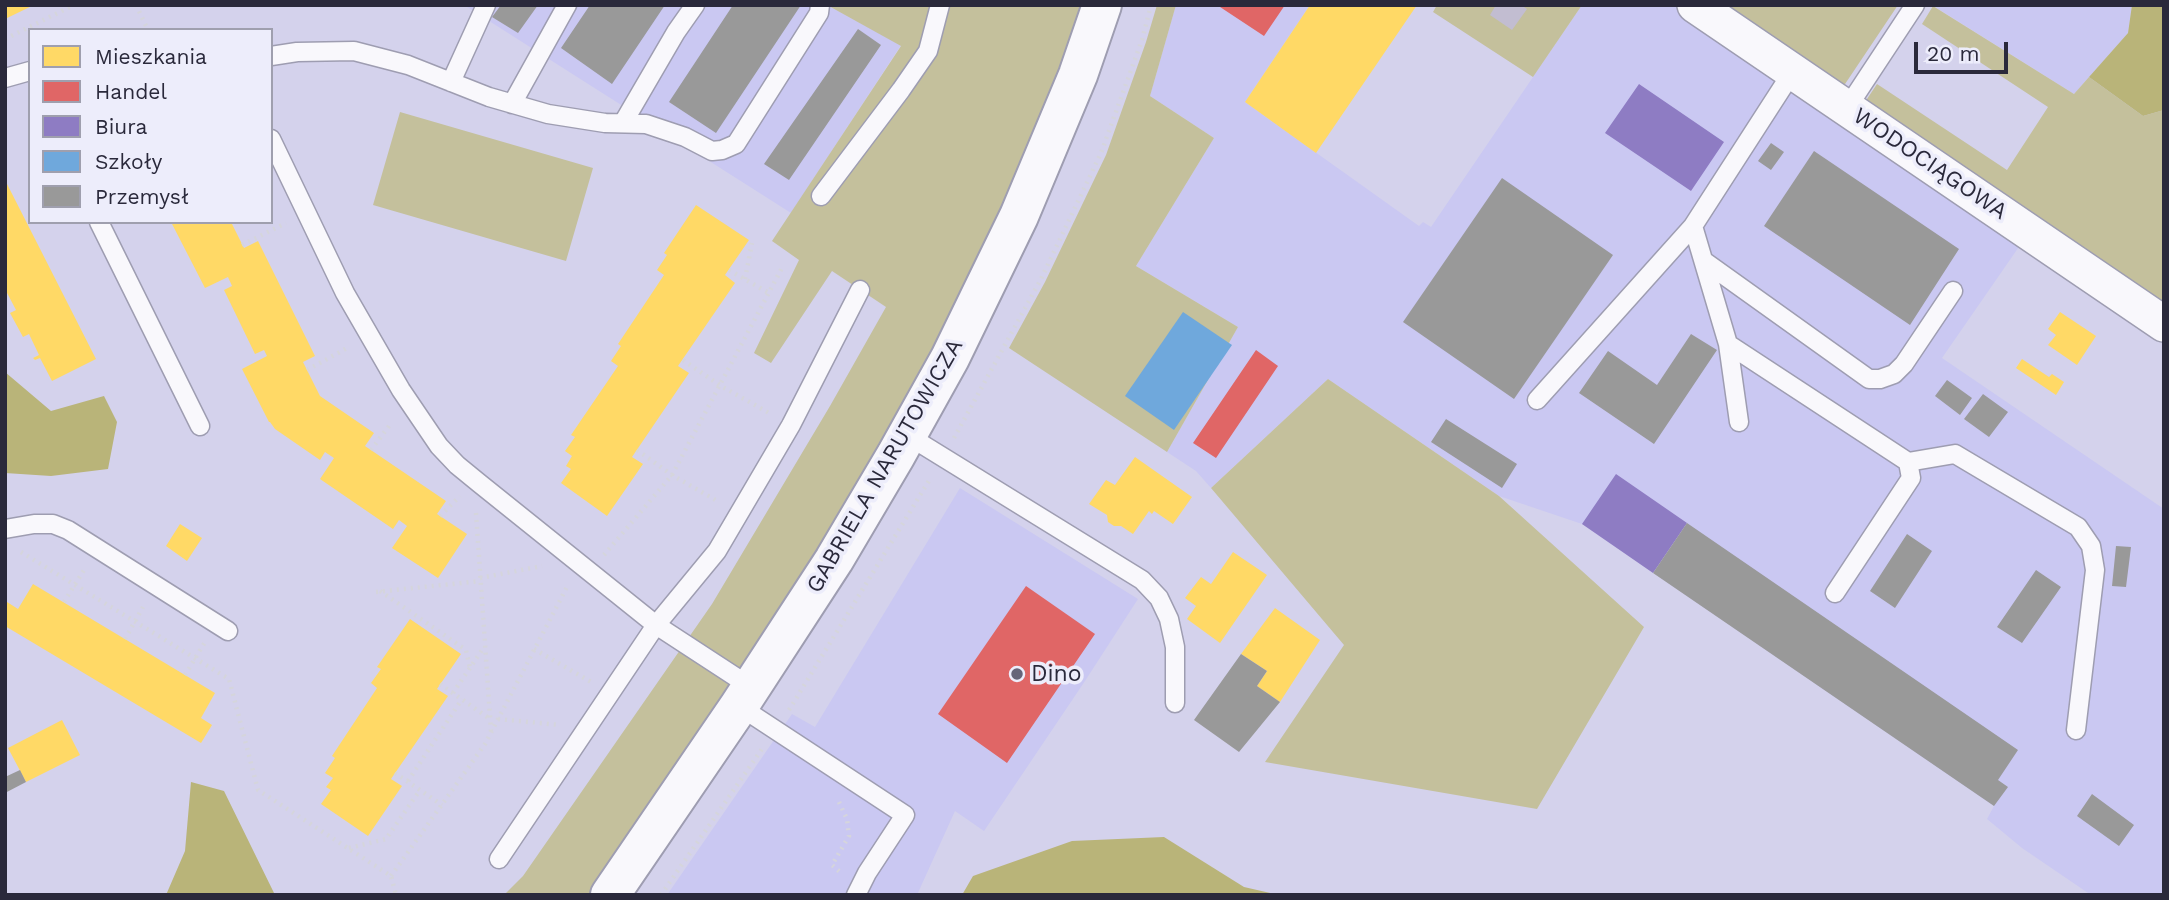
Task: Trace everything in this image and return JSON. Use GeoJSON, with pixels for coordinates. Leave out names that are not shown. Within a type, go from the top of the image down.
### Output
{"type":"FeatureCollection","features":[{"type":"Feature","properties":{"kind":"main road","name":"GABRIELA NARUTOWICZA"},"geometry":{"type":"LineString","coordinates":[[610,895],[834,560],[950,358],[1019,216],[1078,75],[1102,5]]}},
{"type":"Feature","properties":{"kind":"street","name":"WODOCIĄGOWA"},"geometry":{"type":"LineString","coordinates":[[1695,5],[2164,324]]}},
{"type":"Feature","properties":{"kind":"lane"},"geometry":{"type":"LineString","coordinates":[[451,82],[485,5]]}},
{"type":"Feature","properties":{"kind":"lane"},"geometry":{"type":"LineString","coordinates":[[512,104],[567,5]]}},
{"type":"Feature","properties":{"kind":"lane"},"geometry":{"type":"LineString","coordinates":[[622,123],[695,5]]}},
{"type":"Feature","properties":{"kind":"lane"},"geometry":{"type":"LineString","coordinates":[[273,56],[297,52],[354,51],[408,65],[512,104],[548,114],[606,123],[646,124],[685,136],[712,151],[736,144],[819,13],[820,5]]}},
{"type":"Feature","properties":{"kind":"lane"},"geometry":{"type":"LineString","coordinates":[[821,196],[928,51],[940,5]]}},
{"type":"Feature","properties":{"kind":"lane"},"geometry":{"type":"LineString","coordinates":[[1847,108],[1915,5]]}},
{"type":"Feature","properties":{"kind":"lane"},"geometry":{"type":"LineString","coordinates":[[1537,400],[1693,226],[1793,71]]}},
{"type":"Feature","properties":{"kind":"lane"},"geometry":{"type":"LineString","coordinates":[[5,78],[28,75]]}},
{"type":"Feature","properties":{"kind":"lane"},"geometry":{"type":"LineString","coordinates":[[273,143],[345,293],[424,426],[457,465],[579,570],[656,625],[745,696],[905,815],[867,873],[858,892]]}},
{"type":"Feature","properties":{"kind":"lane"},"geometry":{"type":"LineString","coordinates":[[100,224],[200,426]]}},
{"type":"Feature","properties":{"kind":"lane"},"geometry":{"type":"LineString","coordinates":[[1693,226],[1728,344],[1739,422]]}},
{"type":"Feature","properties":{"kind":"lane"},"geometry":{"type":"LineString","coordinates":[[1704,261],[1869,379],[1880,379],[1894,373],[1904,363],[1953,291]]}},
{"type":"Feature","properties":{"kind":"lane"},"geometry":{"type":"LineString","coordinates":[[499,859],[656,625],[717,551],[791,425],[860,290]]}},
{"type":"Feature","properties":{"kind":"lane"},"geometry":{"type":"LineString","coordinates":[[1728,344],[1908,462],[1955,454],[2078,527],[2091,546],[2095,570],[2076,730]]}},
{"type":"Feature","properties":{"kind":"lane"},"geometry":{"type":"LineString","coordinates":[[907,435],[1142,580],[1159,598],[1169,619],[1175,647],[1175,704]]}},
{"type":"Feature","properties":{"kind":"lane"},"geometry":{"type":"LineString","coordinates":[[1835,593],[1911,478],[1908,462]]}},
{"type":"Feature","properties":{"kind":"lane"},"geometry":{"type":"LineString","coordinates":[[5,529],[53,524],[68,530],[222,627]]}},
{"type":"Feature","properties":{"kind":"path"},"geometry":{"type":"LineString","coordinates":[[5,39],[74,5]]}},
{"type":"Feature","properties":{"kind":"path"},"geometry":{"type":"LineString","coordinates":[[136,5],[147,28]]}},
{"type":"Feature","properties":{"kind":"path"},"geometry":{"type":"LineString","coordinates":[[242,245],[293,219]]}},
{"type":"Feature","properties":{"kind":"path"},"geometry":{"type":"LineString","coordinates":[[745,279],[752,243]]}},
{"type":"Feature","properties":{"kind":"path"},"geometry":{"type":"LineString","coordinates":[[391,876],[485,744],[579,570],[604,555],[672,475],[783,265]]}},
{"type":"Feature","properties":{"kind":"path"},"geometry":{"type":"LineString","coordinates":[[729,270],[769,293]]}},
{"type":"Feature","properties":{"kind":"path"},"geometry":{"type":"LineString","coordinates":[[307,370],[356,343]]}},
{"type":"Feature","properties":{"kind":"path"},"geometry":{"type":"LineString","coordinates":[[683,360],[721,386],[791,425]]}},
{"type":"Feature","properties":{"kind":"path"},"geometry":{"type":"LineString","coordinates":[[371,450],[397,415]]}},
{"type":"Feature","properties":{"kind":"path"},"geometry":{"type":"LineString","coordinates":[[637,450],[672,475],[739,514]]}},
{"type":"Feature","properties":{"kind":"path"},"geometry":{"type":"LineString","coordinates":[[440,516],[466,491]]}},
{"type":"Feature","properties":{"kind":"path"},"geometry":{"type":"LineString","coordinates":[[476,512],[491,732]]}},
{"type":"Feature","properties":{"kind":"path"},"geometry":{"type":"LineString","coordinates":[[64,602],[97,548]]}},
{"type":"Feature","properties":{"kind":"path"},"geometry":{"type":"LineString","coordinates":[[17,550],[229,679],[258,790],[391,876],[396,895]]}},
{"type":"Feature","properties":{"kind":"path"},"geometry":{"type":"LineString","coordinates":[[470,668],[466,650],[378,592],[480,579],[560,563],[579,570]]}},
{"type":"Feature","properties":{"kind":"path"},"geometry":{"type":"LineString","coordinates":[[125,639],[155,585]]}},
{"type":"Feature","properties":{"kind":"path"},"geometry":{"type":"LineString","coordinates":[[185,675],[196,657],[222,627]]}},
{"type":"Feature","properties":{"kind":"path"},"geometry":{"type":"LineString","coordinates":[[453,693],[485,646]]}},
{"type":"Feature","properties":{"kind":"path"},"geometry":{"type":"LineString","coordinates":[[534,649],[610,694]]}},
{"type":"Feature","properties":{"kind":"path"},"geometry":{"type":"LineString","coordinates":[[440,684],[490,719]]}},
{"type":"Feature","properties":{"kind":"path"},"geometry":{"type":"LineString","coordinates":[[408,781],[462,699]]}},
{"type":"Feature","properties":{"kind":"path"},"geometry":{"type":"LineString","coordinates":[[498,719],[588,727]]}},
{"type":"Feature","properties":{"kind":"path"},"geometry":{"type":"LineString","coordinates":[[754,761],[766,757]]}},
{"type":"Feature","properties":{"kind":"path"},"geometry":{"type":"LineString","coordinates":[[395,773],[442,805]]}},
{"type":"Feature","properties":{"kind":"path"},"geometry":{"type":"LineString","coordinates":[[348,848],[386,839],[420,790]]}},
{"type":"Feature","properties":{"kind":"path"},"geometry":{"type":"LineString","coordinates":[[836,798],[847,819],[849,836],[832,865],[858,892]]}},
{"type":"Feature","properties":{"kind":"shaded area"},"geometry":{"type":"Polygon","coordinates":[[[464,5],[827,5],[901,45],[791,213],[464,5]]]}},
{"type":"Feature","properties":{"kind":"shaded area"},"geometry":{"type":"Polygon","coordinates":[[[827,5],[1084,5],[1062,69],[1004,209],[935,350],[819,551],[725,697],[589,895],[504,895],[523,876],[712,604],[886,307],[832,271],[771,363],[754,353],[799,260],[772,241],[901,46],[827,5]]]}},
{"type":"Feature","properties":{"kind":"shaded area"},"geometry":{"type":"Polygon","coordinates":[[[1157,5],[1176,5],[1150,96],[1214,138],[1136,266],[1238,327],[1167,452],[1009,348],[1045,282],[1106,155],[1157,5]]]}},
{"type":"Feature","properties":{"kind":"shaded area"},"geometry":{"type":"Polygon","coordinates":[[[1176,5],[1310,5],[1245,102],[1419,226],[1423,222],[1431,227],[1582,5],[1674,5],[2023,241],[1942,358],[2164,509],[2164,895],[2091,895],[2022,848],[1987,819],[1994,806],[1582,524],[1499,496],[1328,379],[1211,488],[1196,471],[1167,452],[1238,327],[1136,266],[1214,138],[1150,96],[1176,5]]]}},
{"type":"Feature","properties":{"kind":"shaded area"},"geometry":{"type":"Polygon","coordinates":[[[1437,5],[1582,5],[1533,77],[1433,12],[1437,5]]]}},
{"type":"Feature","properties":{"kind":"shaded area"},"geometry":{"type":"Polygon","coordinates":[[[1716,5],[1898,5],[1841,90],[1716,5]]]}},
{"type":"Feature","properties":{"kind":"shaded area"},"geometry":{"type":"Polygon","coordinates":[[[1932,5],[2132,5],[2128,33],[2074,94],[1932,5]]]}},
{"type":"Feature","properties":{"kind":"shaded area"},"geometry":{"type":"Polygon","coordinates":[[[2132,5],[2164,5],[2164,110],[2143,116],[2089,77],[2128,33],[2132,5]]]}},
{"type":"Feature","properties":{"kind":"shaded area"},"geometry":{"type":"Polygon","coordinates":[[[1933,6],[2074,94],[2089,77],[2143,116],[2164,110],[2164,308],[1863,105],[1877,84],[2007,170],[2048,107],[1922,24],[1933,6]]]}},
{"type":"Feature","properties":{"kind":"shaded area"},"geometry":{"type":"Polygon","coordinates":[[[400,112],[593,168],[566,261],[373,205],[400,112]]]}},
{"type":"Feature","properties":{"kind":"shaded area"},"geometry":{"type":"Polygon","coordinates":[[[5,372],[51,411],[104,396],[117,422],[108,469],[51,476],[5,473],[5,372]]]}},
{"type":"Feature","properties":{"kind":"shaded area"},"geometry":{"type":"Polygon","coordinates":[[[1328,379],[1499,496],[1644,627],[1537,809],[1265,762],[1344,645],[1211,488],[1328,379]]]}},
{"type":"Feature","properties":{"kind":"shaded area"},"geometry":{"type":"Polygon","coordinates":[[[960,488],[1138,599],[984,831],[955,811],[917,895],[667,895],[792,714],[815,727],[960,488]]]}},
{"type":"Feature","properties":{"kind":"shaded area"},"geometry":{"type":"Polygon","coordinates":[[[191,782],[224,791],[275,895],[166,895],[185,851],[191,782]]]}},
{"type":"Feature","properties":{"kind":"shaded area"},"geometry":{"type":"Polygon","coordinates":[[[1164,837],[1244,887],[1279,895],[962,895],[973,876],[1072,841],[1164,837]]]}},
{"type":"Feature","properties":{"kind":"building: Mieszkania"},"geometry":{"type":"Polygon","coordinates":[[[5,5],[34,5],[5,19],[5,5]]]}},
{"type":"Feature","properties":{"kind":"building: Mieszkania"},"geometry":{"type":"Polygon","coordinates":[[[1310,5],[1417,5],[1316,153],[1245,102],[1310,5]]]}},
{"type":"Feature","properties":{"kind":"building: Mieszkania"},"geometry":{"type":"Polygon","coordinates":[[[5,180],[96,359],[52,381],[40,358],[33,358],[39,355],[29,334],[23,337],[10,313],[16,310],[5,289],[5,180]]]}},
{"type":"Feature","properties":{"kind":"building: Mieszkania"},"geometry":{"type":"Polygon","coordinates":[[[696,205],[749,240],[725,275],[735,283],[678,366],[689,373],[632,457],[643,464],[607,516],[561,483],[571,469],[566,466],[572,456],[565,451],[575,437],[571,435],[618,366],[611,361],[621,346],[618,344],[664,275],[657,270],[667,255],[664,253],[696,205]]]}},
{"type":"Feature","properties":{"kind":"building: Mieszkania"},"geometry":{"type":"Polygon","coordinates":[[[172,224],[232,224],[244,248],[258,241],[315,356],[303,362],[320,396],[374,433],[365,446],[446,501],[437,514],[467,534],[438,578],[392,548],[407,526],[399,520],[393,529],[320,479],[334,458],[325,452],[320,460],[269,422],[242,369],[267,356],[264,350],[255,354],[224,290],[232,286],[228,277],[205,288],[172,224]]]}},
{"type":"Feature","properties":{"kind":"building: Mieszkania"},"geometry":{"type":"Polygon","coordinates":[[[2060,312],[2096,336],[2077,365],[2048,345],[2056,335],[2048,329],[2060,312]]]}},
{"type":"Feature","properties":{"kind":"building: Mieszkania"},"geometry":{"type":"Polygon","coordinates":[[[2022,359],[2049,377],[2052,374],[2064,382],[2056,395],[2016,368],[2022,359]]]}},
{"type":"Feature","properties":{"kind":"building: Mieszkania"},"geometry":{"type":"Polygon","coordinates":[[[1135,457],[1192,497],[1173,524],[1154,511],[1152,514],[1149,511],[1133,534],[1108,522],[1107,515],[1089,504],[1106,480],[1115,485],[1135,457]]]}},
{"type":"Feature","properties":{"kind":"building: Mieszkania"},"geometry":{"type":"Polygon","coordinates":[[[180,524],[202,538],[187,561],[166,546],[180,524]]]}},
{"type":"Feature","properties":{"kind":"building: Mieszkania"},"geometry":{"type":"Polygon","coordinates":[[[1233,552],[1267,575],[1220,643],[1187,619],[1196,606],[1185,598],[1201,577],[1211,584],[1233,552]]]}},
{"type":"Feature","properties":{"kind":"building: Mieszkania"},"geometry":{"type":"Polygon","coordinates":[[[33,584],[215,693],[201,718],[212,725],[201,743],[5,626],[7,602],[18,609],[33,584]]]}},
{"type":"Feature","properties":{"kind":"building: Mieszkania"},"geometry":{"type":"Polygon","coordinates":[[[1275,608],[1320,640],[1280,702],[1257,686],[1267,671],[1241,654],[1275,608]]]}},
{"type":"Feature","properties":{"kind":"building: Mieszkania"},"geometry":{"type":"Polygon","coordinates":[[[410,619],[461,654],[437,689],[448,696],[391,779],[402,786],[368,836],[321,804],[331,790],[326,787],[333,778],[325,773],[335,758],[332,756],[377,688],[371,683],[381,669],[377,667],[410,619]]]}},
{"type":"Feature","properties":{"kind":"building: Mieszkania"},"geometry":{"type":"Polygon","coordinates":[[[62,720],[80,755],[26,782],[8,748],[62,720]]]}},
{"type":"Feature","properties":{"kind":"building: Handel"},"geometry":{"type":"Polygon","coordinates":[[[1217,5],[1285,5],[1264,36],[1217,5]]]}},
{"type":"Feature","properties":{"kind":"building: Handel"},"geometry":{"type":"Polygon","coordinates":[[[1256,350],[1278,366],[1216,458],[1193,443],[1256,350]]]}},
{"type":"Feature","properties":{"kind":"building: Handel","name":"Dino"},"geometry":{"type":"Polygon","coordinates":[[[1026,586],[1095,634],[1007,763],[938,714],[1026,586]]]}},
{"type":"Feature","properties":{"kind":"building: Biura"},"geometry":{"type":"Polygon","coordinates":[[[1639,84],[1724,142],[1691,191],[1605,133],[1639,84]]]}},
{"type":"Feature","properties":{"kind":"building: Biura"},"geometry":{"type":"Polygon","coordinates":[[[1616,474],[1687,523],[1653,573],[1582,524],[1616,474]]]}},
{"type":"Feature","properties":{"kind":"building: Szkoły"},"geometry":{"type":"Polygon","coordinates":[[[1183,312],[1232,345],[1174,430],[1125,396],[1183,312]]]}},
{"type":"Feature","properties":{"kind":"building: Przemysł"},"geometry":{"type":"Polygon","coordinates":[[[501,5],[538,5],[518,33],[492,17],[501,5]]]}},
{"type":"Feature","properties":{"kind":"building: Przemysł"},"geometry":{"type":"Polygon","coordinates":[[[590,5],[665,5],[612,84],[561,48],[590,5]]]}},
{"type":"Feature","properties":{"kind":"building: Przemysł"},"geometry":{"type":"Polygon","coordinates":[[[733,5],[801,5],[716,133],[669,102],[733,5]]]}},
{"type":"Feature","properties":{"kind":"building: Przemysł"},"geometry":{"type":"Polygon","coordinates":[[[858,29],[881,45],[789,180],[764,164],[858,29]]]}},
{"type":"Feature","properties":{"kind":"building: Przemysł"},"geometry":{"type":"Polygon","coordinates":[[[1771,143],[1784,152],[1771,170],[1758,161],[1771,143]]]}},
{"type":"Feature","properties":{"kind":"building: Przemysł"},"geometry":{"type":"Polygon","coordinates":[[[1814,151],[1959,249],[1910,325],[1764,226],[1814,151]]]}},
{"type":"Feature","properties":{"kind":"building: Przemysł"},"geometry":{"type":"Polygon","coordinates":[[[1502,178],[1613,255],[1514,399],[1403,322],[1502,178]]]}},
{"type":"Feature","properties":{"kind":"building: Przemysł"},"geometry":{"type":"Polygon","coordinates":[[[1691,334],[1717,350],[1654,444],[1579,393],[1608,351],[1657,385],[1691,334]]]}},
{"type":"Feature","properties":{"kind":"building: Przemysł"},"geometry":{"type":"Polygon","coordinates":[[[1947,380],[1972,398],[1960,415],[1935,396],[1947,380]]]}},
{"type":"Feature","properties":{"kind":"building: Przemysł"},"geometry":{"type":"Polygon","coordinates":[[[1983,394],[2008,412],[1989,437],[1964,419],[1983,394]]]}},
{"type":"Feature","properties":{"kind":"building: Przemysł"},"geometry":{"type":"Polygon","coordinates":[[[1446,419],[1517,464],[1502,488],[1431,442],[1446,419]]]}},
{"type":"Feature","properties":{"kind":"building: Przemysł"},"geometry":{"type":"Polygon","coordinates":[[[1687,523],[2018,750],[1998,780],[2008,787],[1994,806],[1653,573],[1687,523]]]}},
{"type":"Feature","properties":{"kind":"building: Przemysł"},"geometry":{"type":"Polygon","coordinates":[[[1907,534],[1932,551],[1895,608],[1870,591],[1907,534]]]}},
{"type":"Feature","properties":{"kind":"building: Przemysł"},"geometry":{"type":"Polygon","coordinates":[[[2116,546],[2131,547],[2126,587],[2112,586],[2116,546]]]}},
{"type":"Feature","properties":{"kind":"building: Przemysł"},"geometry":{"type":"Polygon","coordinates":[[[2036,570],[2061,587],[2022,643],[1997,627],[2036,570]]]}},
{"type":"Feature","properties":{"kind":"building: Przemysł"},"geometry":{"type":"Polygon","coordinates":[[[1241,654],[1267,671],[1257,686],[1280,702],[1239,752],[1194,720],[1241,654]]]}},
{"type":"Feature","properties":{"kind":"building: Przemysł"},"geometry":{"type":"Polygon","coordinates":[[[20,770],[26,782],[5,793],[5,777],[20,770]]]}},
{"type":"Feature","properties":{"kind":"building: Przemysł"},"geometry":{"type":"Polygon","coordinates":[[[2092,794],[2134,825],[2119,846],[2077,816],[2092,794]]]}},
{"type":"Feature","properties":{"kind":"building: Inne"},"geometry":{"type":"Polygon","coordinates":[[[1496,5],[1521,5],[1527,9],[1512,30],[1490,15],[1496,5]]]}},
{"type":"Feature","properties":{"kind":"place","name":"Dino"},"geometry":{"type":"Point","coordinates":[1017,674]}}]}
